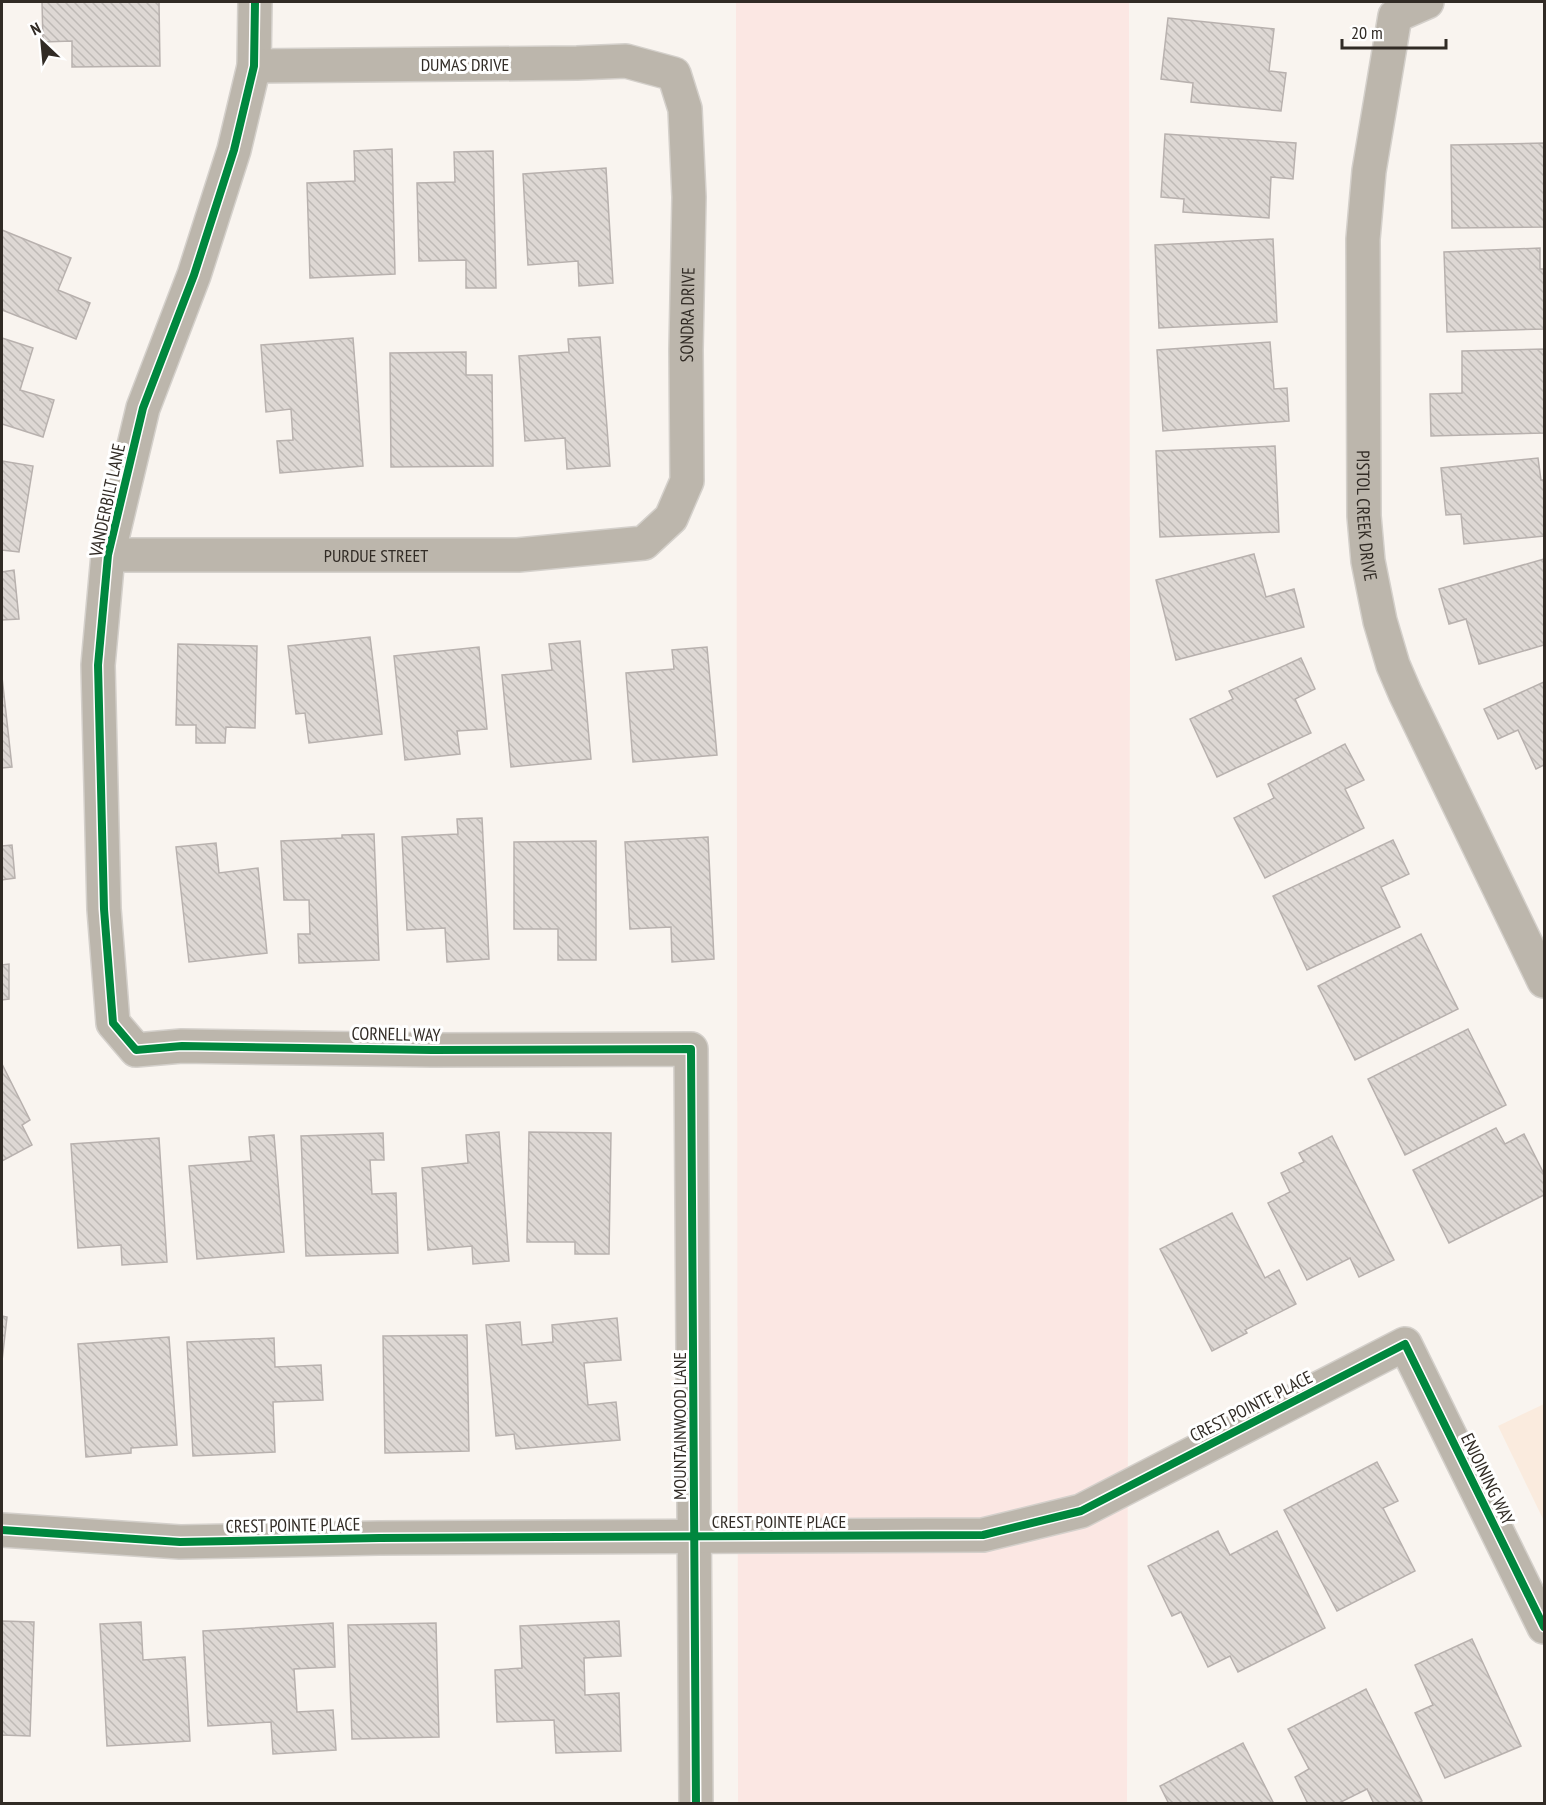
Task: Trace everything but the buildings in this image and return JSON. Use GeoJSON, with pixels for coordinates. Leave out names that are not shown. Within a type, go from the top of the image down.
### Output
{"type":"FeatureCollection","features":[{"type":"Feature","properties":{"kind":"street","name":"VANDERBILT LANE"},"geometry":{"type":"LineString","coordinates":[[112,1023],[104,909],[98,665],[108,555],[143,408],[194,275],[234,150],[254,66],[255,2]]}},
{"type":"Feature","properties":{"kind":"street","name":"PISTOL CREEK DRIVE"},"geometry":{"type":"LineString","coordinates":[[1427,2],[1395,16],[1369,171],[1363,232],[1366,546],[1371,584],[1384,636],[1405,693],[1545,981]]}},
{"type":"Feature","properties":{"kind":"street","name":"DUMAS DRIVE"},"geometry":{"type":"LineString","coordinates":[[254,66],[626,61],[674,74]]}},
{"type":"Feature","properties":{"kind":"street","name":"SONDRA DRIVE"},"geometry":{"type":"LineString","coordinates":[[644,543],[671,518],[687,481],[688,186],[685,109],[674,74]]}},
{"type":"Feature","properties":{"kind":"street","name":"PURDUE STREET"},"geometry":{"type":"LineString","coordinates":[[108,555],[518,555],[644,543]]}},
{"type":"Feature","properties":{"kind":"street","name":"CORNELL WAY"},"geometry":{"type":"LineString","coordinates":[[112,1023],[136,1050],[182,1046],[432,1050],[691,1049]]}},
{"type":"Feature","properties":{"kind":"street","name":"MOUNTAINWOOD LANE"},"geometry":{"type":"LineString","coordinates":[[691,1049],[696,1803]]}},
{"type":"Feature","properties":{"kind":"street","name":"CREST POINTE PLACE"},"geometry":{"type":"LineString","coordinates":[[2,1530],[180,1542],[390,1538],[983,1535],[1081,1511],[1405,1344]]}},
{"type":"Feature","properties":{"kind":"street","name":"ENJOINING WAY"},"geometry":{"type":"LineString","coordinates":[[1405,1344],[1545,1627]]}},
{"type":"Feature","properties":{"kind":"shaded area"},"geometry":{"type":"Polygon","coordinates":[[[736,2],[1129,2],[1127,1803],[738,1803],[736,2]]]}},
{"type":"Feature","properties":{"kind":"shaded area"},"geometry":{"type":"Polygon","coordinates":[[[1544,1404],[1544,1521],[1498,1426],[1544,1404]]]}},
{"type":"Feature","properties":{"kind":"cycle path"},"geometry":{"type":"LineString","coordinates":[[255,2],[254,66],[234,150],[194,275],[143,408],[108,555],[98,665],[104,909],[113,1023],[136,1050],[182,1046],[432,1050],[691,1049],[696,1804]]}},
{"type":"Feature","properties":{"kind":"cycle path"},"geometry":{"type":"LineString","coordinates":[[2,1530],[180,1542],[379,1538],[983,1535],[1081,1511],[1405,1344],[1544,1627]]}}]}
